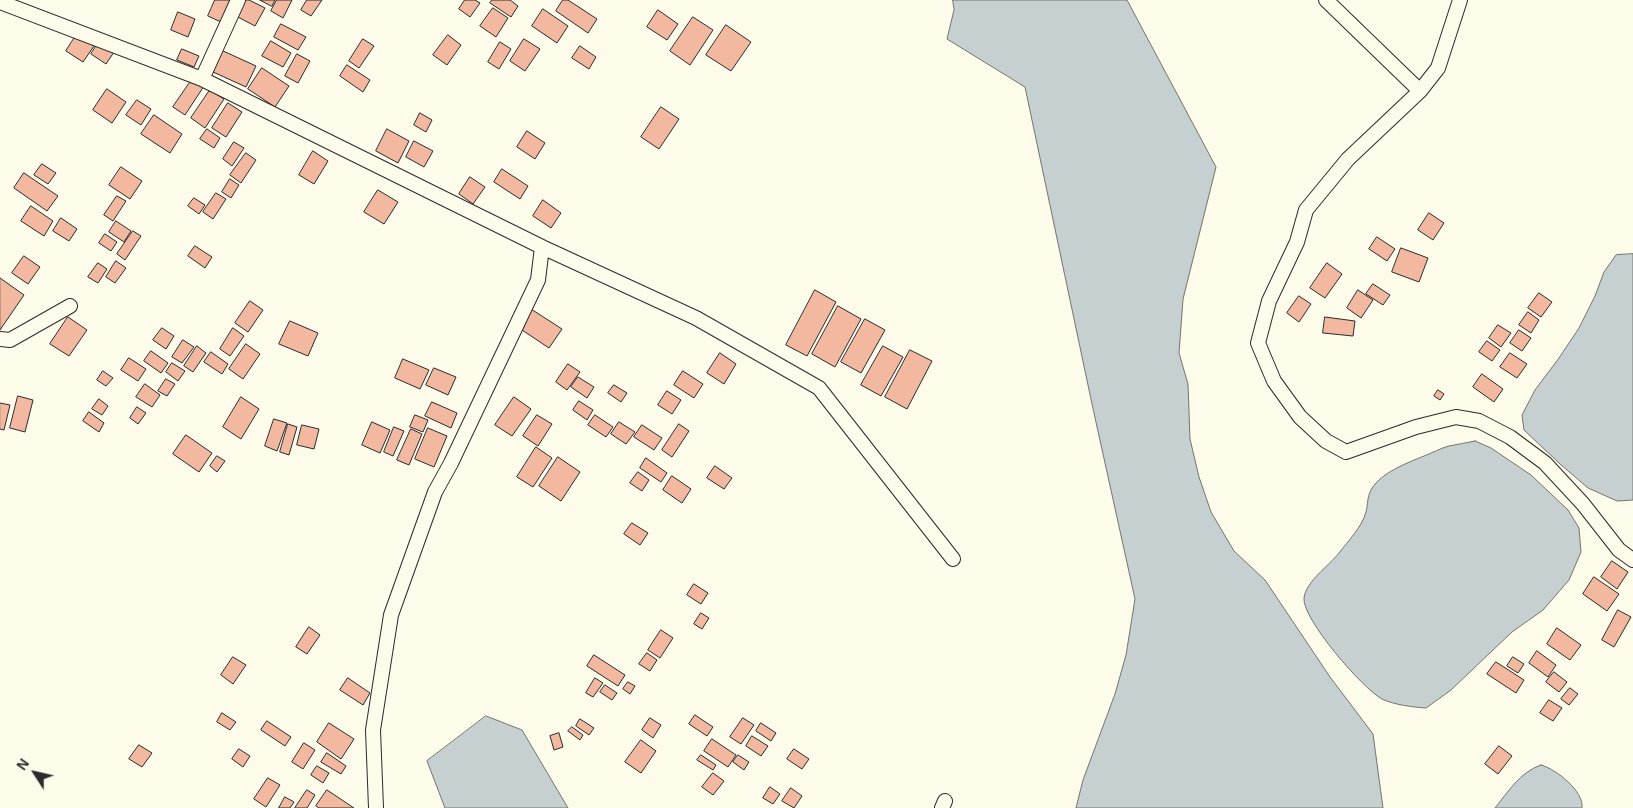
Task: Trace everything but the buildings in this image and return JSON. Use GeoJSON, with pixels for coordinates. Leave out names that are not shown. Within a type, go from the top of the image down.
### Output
{"type":"FeatureCollection","features":[{"type":"Feature","properties":{"kind":"street"},"geometry":{"type":"LineString","coordinates":[[202,79],[238,0]]}},
{"type":"Feature","properties":{"kind":"street"},"geometry":{"type":"LineString","coordinates":[[1326,0],[1420,91]]}},
{"type":"Feature","properties":{"kind":"street"},"geometry":{"type":"LineString","coordinates":[[1460,0],[1438,68],[1420,91],[1348,159],[1306,210],[1297,242],[1269,301],[1258,343],[1274,381],[1300,417],[1326,441],[1346,452],[1416,427],[1456,417],[1479,421],[1510,437],[1546,463],[1588,510],[1619,550],[1633,560]]}},
{"type":"Feature","properties":{"kind":"street"},"geometry":{"type":"LineString","coordinates":[[0,2],[202,79],[542,247],[696,318],[819,388],[953,559]]}},
{"type":"Feature","properties":{"kind":"street"},"geometry":{"type":"LineString","coordinates":[[376,808],[373,730],[391,615],[435,492],[451,463],[538,280],[542,247]]}},
{"type":"Feature","properties":{"kind":"street"},"geometry":{"type":"LineString","coordinates":[[0,339],[10,340],[70,306]]}},
{"type":"Feature","properties":{"kind":"shaded area"},"geometry":{"type":"Polygon","coordinates":[[[953,0],[1127,0],[1216,167],[1183,299],[1179,353],[1188,384],[1190,439],[1199,477],[1211,512],[1234,551],[1265,580],[1330,677],[1373,734],[1383,808],[1076,808],[1083,780],[1115,694],[1126,655],[1135,599],[1025,87],[947,39],[954,10],[953,0]]]}},
{"type":"Feature","properties":{"kind":"shaded area"},"geometry":{"type":"Polygon","coordinates":[[[1633,254],[1633,500],[1617,501],[1588,488],[1560,464],[1524,430],[1522,415],[1535,390],[1579,328],[1595,296],[1604,272],[1616,255],[1633,254]]]}},
{"type":"Feature","properties":{"kind":"shaded area"},"geometry":{"type":"Polygon","coordinates":[[[1475,441],[1491,448],[1531,475],[1568,510],[1579,528],[1581,552],[1569,580],[1543,610],[1512,632],[1451,690],[1426,708],[1387,701],[1373,693],[1348,668],[1323,637],[1306,608],[1304,598],[1306,592],[1313,580],[1335,558],[1358,528],[1364,518],[1370,493],[1381,478],[1402,465],[1443,448],[1475,441]]]}},
{"type":"Feature","properties":{"kind":"shaded area"},"geometry":{"type":"Polygon","coordinates":[[[486,716],[522,730],[568,808],[445,808],[427,761],[486,716]]]}},
{"type":"Feature","properties":{"kind":"shaded area"},"geometry":{"type":"Polygon","coordinates":[[[1541,765],[1554,771],[1574,788],[1579,795],[1582,808],[1495,808],[1521,777],[1541,765]]]}}]}
